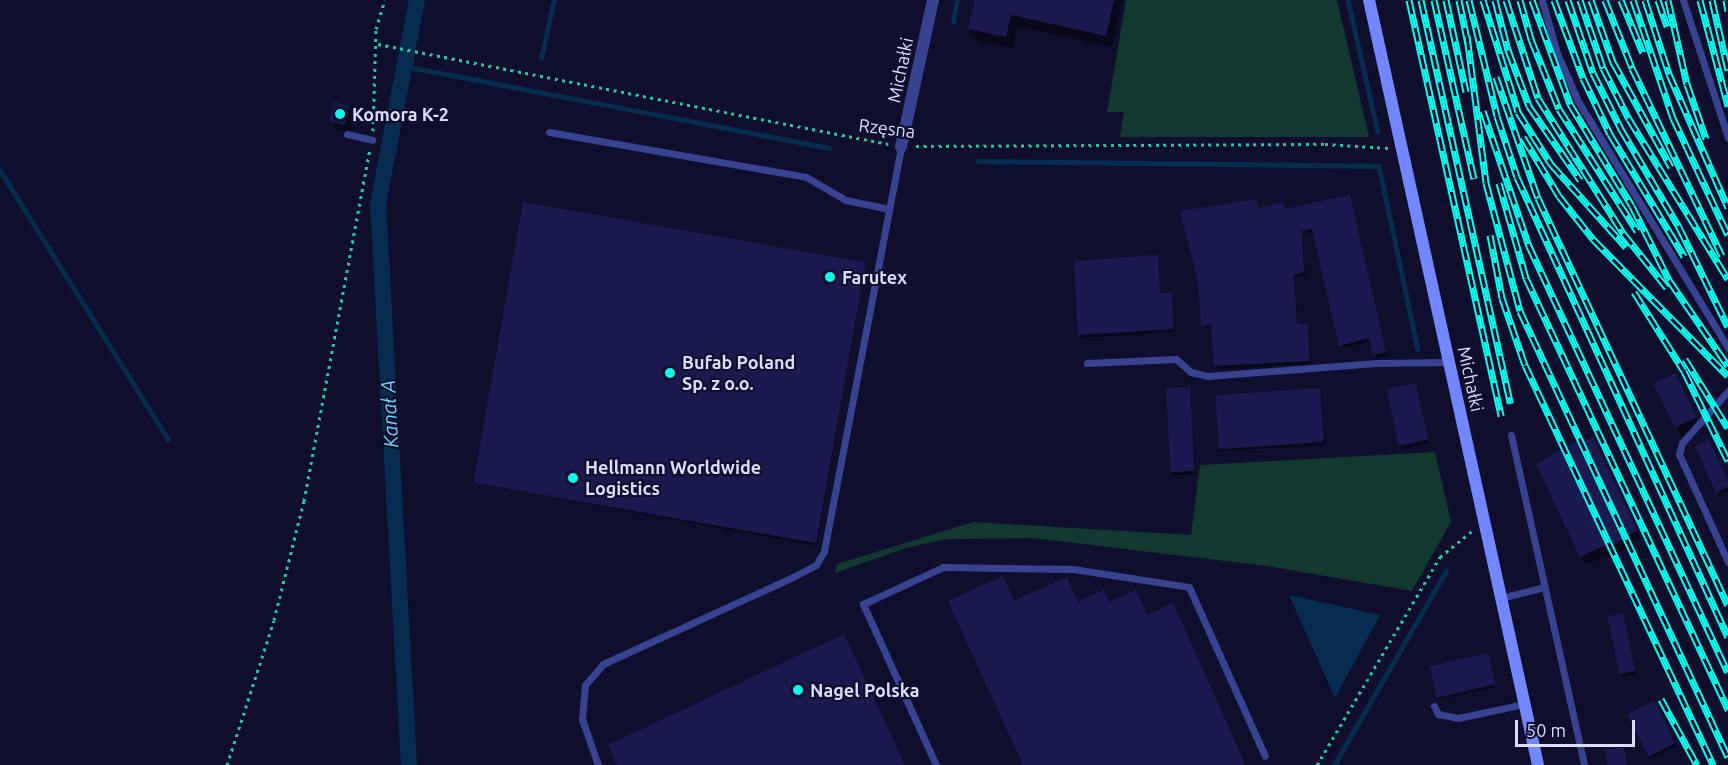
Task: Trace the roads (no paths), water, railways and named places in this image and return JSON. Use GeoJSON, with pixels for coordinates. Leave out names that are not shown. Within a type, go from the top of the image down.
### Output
{"type":"FeatureCollection","features":[{"type":"Feature","properties":{"kind":"street","name":"Michałki"},"geometry":{"type":"LineString","coordinates":[[901,147],[933,0]]}},
{"type":"Feature","properties":{"kind":"street","name":"Michałki"},"geometry":{"type":"LineString","coordinates":[[1369,0],[1538,765]]}},
{"type":"Feature","properties":{"kind":"lane"},"geometry":{"type":"LineString","coordinates":[[1542,0],[1557,53],[1578,101],[1728,348]]}},
{"type":"Feature","properties":{"kind":"lane"},"geometry":{"type":"LineString","coordinates":[[1683,0],[1728,138]]}},
{"type":"Feature","properties":{"kind":"lane"},"geometry":{"type":"LineString","coordinates":[[549,132],[806,177],[846,200],[889,209]]}},
{"type":"Feature","properties":{"kind":"lane"},"geometry":{"type":"LineString","coordinates":[[347,134],[372,140]]}},
{"type":"Feature","properties":{"kind":"lane"},"geometry":{"type":"LineString","coordinates":[[598,765],[582,719],[585,685],[603,664],[785,581],[816,565],[824,551],[901,147]]}},
{"type":"Feature","properties":{"kind":"lane"},"geometry":{"type":"LineString","coordinates":[[1087,363],[1176,359],[1191,372],[1208,376],[1376,363],[1449,362]]}},
{"type":"Feature","properties":{"kind":"lane"},"geometry":{"type":"LineString","coordinates":[[1728,391],[1682,443],[1679,454],[1728,562]]}},
{"type":"Feature","properties":{"kind":"lane"},"geometry":{"type":"LineString","coordinates":[[1511,435],[1584,765]]}},
{"type":"Feature","properties":{"kind":"lane"},"geometry":{"type":"LineString","coordinates":[[936,765],[863,604],[943,567],[1073,569],[1189,587],[1266,756]]}},
{"type":"Feature","properties":{"kind":"lane"},"geometry":{"type":"LineString","coordinates":[[1501,598],[1544,586]]}},
{"type":"Feature","properties":{"kind":"lane"},"geometry":{"type":"LineString","coordinates":[[1434,706],[1438,714],[1458,718],[1524,704]]}},
{"type":"Feature","properties":{"kind":"water"},"geometry":{"type":"Polygon","coordinates":[[[1289,595],[1380,615],[1335,698],[1289,595]]]}},
{"type":"Feature","properties":{"kind":"waterway","name":"Kanał A"},"geometry":{"type":"LineString","coordinates":[[409,765],[378,204],[417,0]]}},
{"type":"Feature","properties":{"kind":"waterway"},"geometry":{"type":"LineString","coordinates":[[541,58],[554,0]]}},
{"type":"Feature","properties":{"kind":"waterway"},"geometry":{"type":"LineString","coordinates":[[953,22],[957,0]]}},
{"type":"Feature","properties":{"kind":"waterway"},"geometry":{"type":"LineString","coordinates":[[1348,0],[1378,132]]}},
{"type":"Feature","properties":{"kind":"waterway"},"geometry":{"type":"LineString","coordinates":[[404,66],[829,148]]}},
{"type":"Feature","properties":{"kind":"waterway"},"geometry":{"type":"LineString","coordinates":[[978,161],[1379,166],[1418,349]]}},
{"type":"Feature","properties":{"kind":"waterway"},"geometry":{"type":"LineString","coordinates":[[0,170],[168,439]]}},
{"type":"Feature","properties":{"kind":"waterway"},"geometry":{"type":"LineString","coordinates":[[1334,765],[1446,571]]}},
{"type":"Feature","properties":{"kind":"railway"},"geometry":{"type":"LineString","coordinates":[[1409,0],[1501,416]]}},
{"type":"Feature","properties":{"kind":"railway"},"geometry":{"type":"LineString","coordinates":[[1421,0],[1510,403]]}},
{"type":"Feature","properties":{"kind":"railway"},"geometry":{"type":"LineString","coordinates":[[1434,0],[1474,179]]}},
{"type":"Feature","properties":{"kind":"railway"},"geometry":{"type":"LineString","coordinates":[[1446,0],[1466,92]]}},
{"type":"Feature","properties":{"kind":"railway"},"geometry":{"type":"LineString","coordinates":[[1459,0],[1468,44]]}},
{"type":"Feature","properties":{"kind":"railway"},"geometry":{"type":"LineString","coordinates":[[1469,0],[1497,116],[1517,177],[1728,637]]}},
{"type":"Feature","properties":{"kind":"railway"},"geometry":{"type":"LineString","coordinates":[[1483,0],[1518,112],[1551,164],[1626,247]]}},
{"type":"Feature","properties":{"kind":"railway"},"geometry":{"type":"LineString","coordinates":[[1495,0],[1508,50],[1529,106],[1580,180]]}},
{"type":"Feature","properties":{"kind":"railway"},"geometry":{"type":"LineString","coordinates":[[1506,0],[1538,98],[1623,233],[1667,288]]}},
{"type":"Feature","properties":{"kind":"railway"},"geometry":{"type":"LineString","coordinates":[[1520,0],[1531,39],[1559,109],[1637,231]]}},
{"type":"Feature","properties":{"kind":"railway"},"geometry":{"type":"LineString","coordinates":[[1532,0],[1570,104],[1632,206],[1669,280],[1728,366]]}},
{"type":"Feature","properties":{"kind":"railway"},"geometry":{"type":"LineString","coordinates":[[1554,0],[1583,78],[1610,134],[1684,256]]}},
{"type":"Feature","properties":{"kind":"railway"},"geometry":{"type":"LineString","coordinates":[[1568,0],[1593,73],[1621,129],[1679,227],[1728,327]]}},
{"type":"Feature","properties":{"kind":"railway"},"geometry":{"type":"LineString","coordinates":[[1580,0],[1603,68],[1629,119],[1728,279]]}},
{"type":"Feature","properties":{"kind":"railway"},"geometry":{"type":"LineString","coordinates":[[1591,0],[1613,62],[1671,167]]}},
{"type":"Feature","properties":{"kind":"railway"},"geometry":{"type":"LineString","coordinates":[[1605,0],[1632,68],[1722,256]]}},
{"type":"Feature","properties":{"kind":"railway"},"geometry":{"type":"LineString","coordinates":[[1621,0],[1643,53]]}},
{"type":"Feature","properties":{"kind":"railway"},"geometry":{"type":"LineString","coordinates":[[1633,0],[1673,118],[1728,235]]}},
{"type":"Feature","properties":{"kind":"railway"},"geometry":{"type":"LineString","coordinates":[[1645,0],[1669,74],[1728,208]]}},
{"type":"Feature","properties":{"kind":"railway"},"geometry":{"type":"LineString","coordinates":[[1658,0],[1667,26]]}},
{"type":"Feature","properties":{"kind":"railway"},"geometry":{"type":"LineString","coordinates":[[1668,0],[1687,84],[1706,139]]}},
{"type":"Feature","properties":{"kind":"railway"},"geometry":{"type":"LineString","coordinates":[[1700,0],[1728,106]]}},
{"type":"Feature","properties":{"kind":"railway"},"geometry":{"type":"LineString","coordinates":[[1712,0],[1728,70]]}},
{"type":"Feature","properties":{"kind":"railway"},"geometry":{"type":"LineString","coordinates":[[1726,0],[1728,11]]}},
{"type":"Feature","properties":{"kind":"railway"},"geometry":{"type":"LineString","coordinates":[[1467,36],[1486,183],[1520,311],[1728,757]]}},
{"type":"Feature","properties":{"kind":"railway"},"geometry":{"type":"LineString","coordinates":[[1496,77],[1538,198],[1728,605]]}},
{"type":"Feature","properties":{"kind":"railway"},"geometry":{"type":"LineString","coordinates":[[1483,111],[1529,246],[1728,672]]}},
{"type":"Feature","properties":{"kind":"railway"},"geometry":{"type":"LineString","coordinates":[[1523,137],[1559,196],[1593,239],[1728,376]]}},
{"type":"Feature","properties":{"kind":"railway"},"geometry":{"type":"LineString","coordinates":[[1499,183],[1526,278],[1728,710]]}},
{"type":"Feature","properties":{"kind":"railway"},"geometry":{"type":"LineString","coordinates":[[1490,235],[1502,298],[1525,365],[1713,765]]}},
{"type":"Feature","properties":{"kind":"railway"},"geometry":{"type":"LineString","coordinates":[[1634,292],[1684,371],[1728,461]]}},
{"type":"Feature","properties":{"kind":"railway"},"geometry":{"type":"LineString","coordinates":[[1685,359],[1728,428]]}},
{"type":"Feature","properties":{"kind":"railway"},"geometry":{"type":"LineString","coordinates":[[1661,699],[1697,765]]}},
{"type":"Feature","properties":{"kind":"place","name":"Komora K-2"},"geometry":{"type":"Point","coordinates":[340,114]}},
{"type":"Feature","properties":{"kind":"place","name":"Farutex"},"geometry":{"type":"Point","coordinates":[830,277]}},
{"type":"Feature","properties":{"kind":"place","name":"Bufab Poland Sp. z o.o."},"geometry":{"type":"Point","coordinates":[670,373]}},
{"type":"Feature","properties":{"kind":"place","name":"Hellmann Worldwide Logistics"},"geometry":{"type":"Point","coordinates":[573,478]}},
{"type":"Feature","properties":{"kind":"place","name":"Nagel Polska"},"geometry":{"type":"Point","coordinates":[798,690]}}]}
